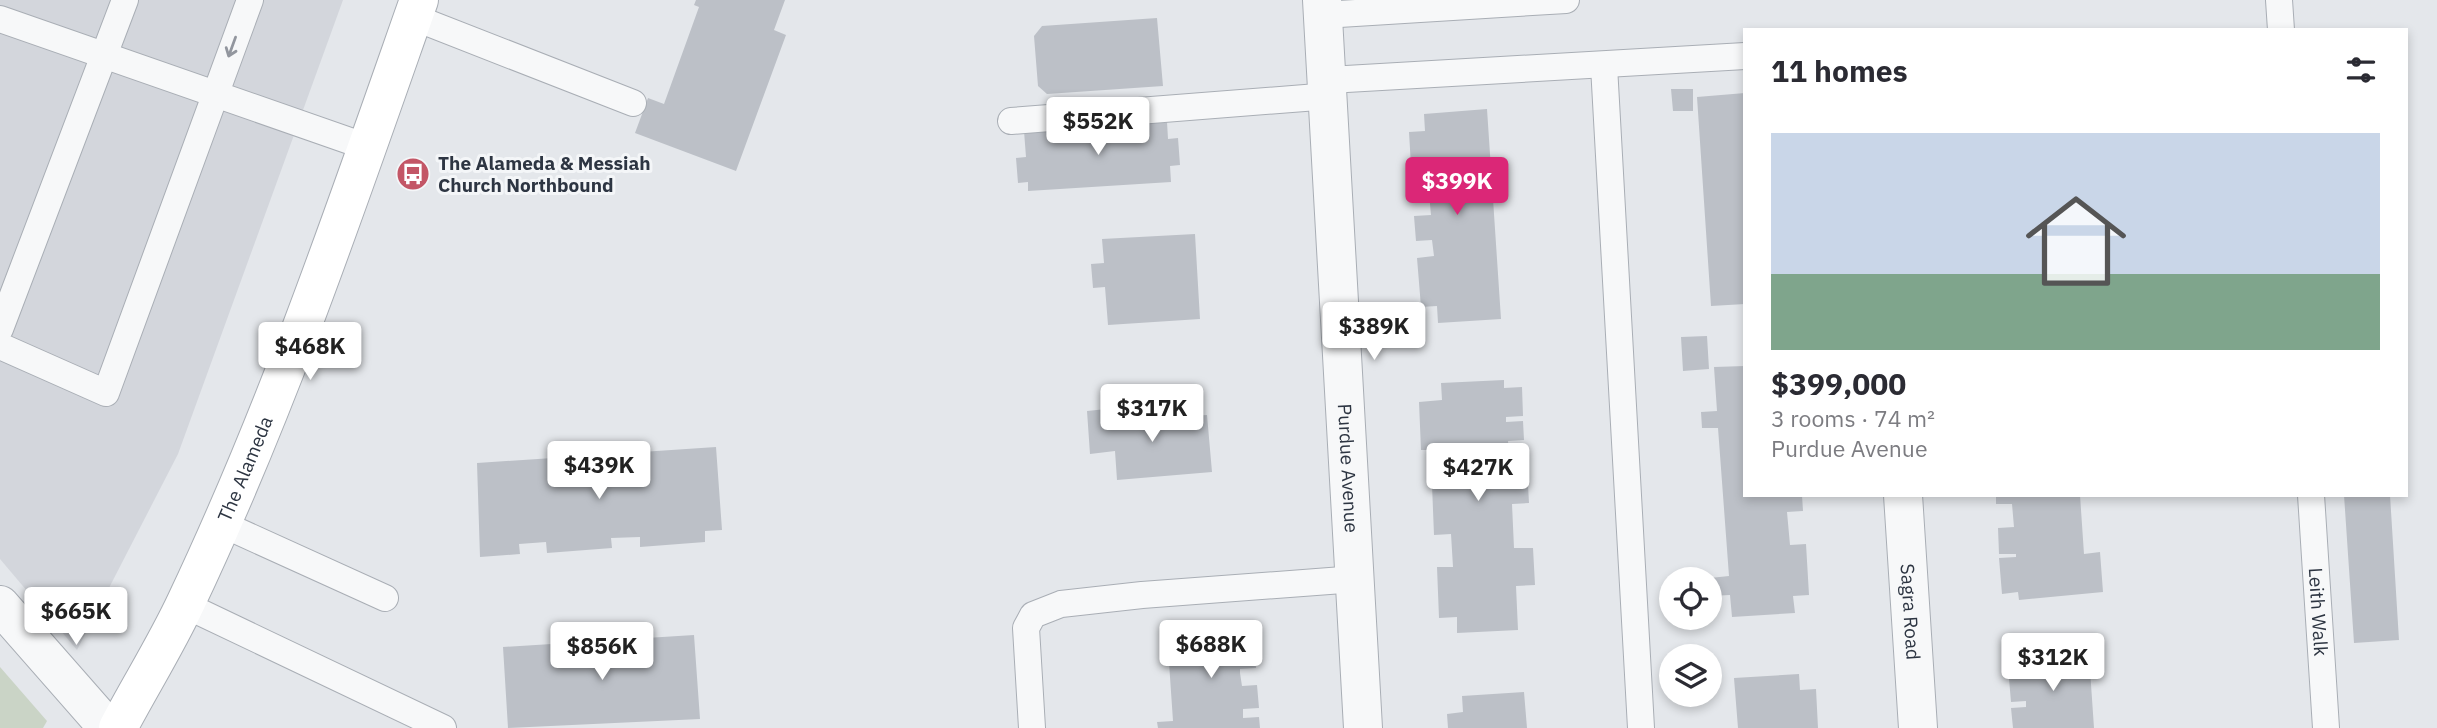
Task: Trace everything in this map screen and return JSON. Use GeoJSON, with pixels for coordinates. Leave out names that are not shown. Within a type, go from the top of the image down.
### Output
{"type":"FeatureCollection","features":[{"type":"Feature","properties":{"kind":"main road","name":"The Alameda"},"geometry":{"type":"LineString","coordinates":[[118,728],[185,605],[222,524],[367,147],[416,8]]}},
{"type":"Feature","properties":{"kind":"street","name":"Purdue Avenue"},"geometry":{"type":"LineString","coordinates":[[1323,8],[1363,728]]}},
{"type":"Feature","properties":{"kind":"street","name":"Sagra Road"},"geometry":{"type":"LineString","coordinates":[[1903,497],[1918,728]]}},
{"type":"Feature","properties":{"kind":"street"},"geometry":{"type":"LineString","coordinates":[[0,605],[108,728]]}},
{"type":"Feature","properties":{"kind":"lane"},"geometry":{"type":"LineString","coordinates":[[0,13],[5,0]]}},
{"type":"Feature","properties":{"kind":"lane"},"geometry":{"type":"LineString","coordinates":[[0,329],[125,0]]}},
{"type":"Feature","properties":{"kind":"lane"},"geometry":{"type":"LineString","coordinates":[[0,346],[106,393],[250,0]]}},
{"type":"Feature","properties":{"kind":"lane"},"geometry":{"type":"LineString","coordinates":[[1323,8],[1566,0]]}},
{"type":"Feature","properties":{"kind":"lane"},"geometry":{"type":"LineString","coordinates":[[2279,0],[2281,28]]}},
{"type":"Feature","properties":{"kind":"lane"},"geometry":{"type":"LineString","coordinates":[[416,8],[633,103]]}},
{"type":"Feature","properties":{"kind":"lane"},"geometry":{"type":"LineString","coordinates":[[0,19],[367,147]]}},
{"type":"Feature","properties":{"kind":"lane"},"geometry":{"type":"LineString","coordinates":[[1011,121],[1329,88],[1743,56]]}},
{"type":"Feature","properties":{"kind":"lane"},"geometry":{"type":"LineString","coordinates":[[1604,66],[1641,728]]}},
{"type":"Feature","properties":{"kind":"lane","name":"Leith Walk"},"geometry":{"type":"LineString","coordinates":[[2311,497],[2326,728]]}},
{"type":"Feature","properties":{"kind":"lane"},"geometry":{"type":"LineString","coordinates":[[222,524],[385,598]]}},
{"type":"Feature","properties":{"kind":"lane"},"geometry":{"type":"LineString","coordinates":[[1032,728],[1026,628],[1033,615],[1061,604],[1128,596],[1356,579]]}},
{"type":"Feature","properties":{"kind":"lane"},"geometry":{"type":"LineString","coordinates":[[185,605],[443,728]]}},
{"type":"Feature","properties":{"kind":"shaded area"},"geometry":{"type":"Polygon","coordinates":[[[0,0],[343,0],[178,454],[77,650],[0,559],[0,0]]]}},
{"type":"Feature","properties":{"kind":"green space"},"geometry":{"type":"Polygon","coordinates":[[[0,667],[47,721],[43,728],[0,728],[0,667]]]}},
{"type":"Feature","properties":{"kind":"building"},"geometry":{"type":"Polygon","coordinates":[[[696,0],[785,0],[774,30],[786,35],[736,171],[635,133],[648,98],[664,104],[699,7],[694,5],[696,0]]]}},
{"type":"Feature","properties":{"kind":"building"},"geometry":{"type":"Polygon","coordinates":[[[1157,18],[1163,86],[1047,94],[1038,86],[1034,36],[1042,26],[1157,18]]]}},
{"type":"Feature","properties":{"kind":"building"},"geometry":{"type":"Polygon","coordinates":[[[1671,89],[1693,89],[1693,111],[1673,111],[1671,89]]]}},
{"type":"Feature","properties":{"kind":"building"},"geometry":{"type":"Polygon","coordinates":[[[1743,93],[1743,304],[1711,306],[1697,97],[1743,93]]]}},
{"type":"Feature","properties":{"kind":"building"},"geometry":{"type":"Polygon","coordinates":[[[1487,109],[1501,319],[1438,323],[1437,306],[1421,307],[1417,258],[1434,256],[1432,240],[1416,241],[1414,216],[1431,215],[1428,182],[1412,183],[1409,132],[1425,131],[1424,114],[1487,109]]]}},
{"type":"Feature","properties":{"kind":"building"},"geometry":{"type":"Polygon","coordinates":[[[1167,122],[1168,139],[1178,138],[1180,165],[1170,166],[1171,182],[1028,191],[1028,182],[1018,183],[1016,158],[1026,157],[1024,131],[1167,122]]]}},
{"type":"Feature","properties":{"kind":"building"},"geometry":{"type":"Polygon","coordinates":[[[1195,234],[1200,319],[1108,325],[1105,287],[1093,288],[1091,264],[1104,263],[1102,239],[1195,234]]]}},
{"type":"Feature","properties":{"kind":"building"},"geometry":{"type":"Polygon","coordinates":[[[1707,336],[1709,369],[1683,371],[1681,337],[1707,336]]]}},
{"type":"Feature","properties":{"kind":"building"},"geometry":{"type":"Polygon","coordinates":[[[1743,366],[1743,497],[1802,497],[1803,511],[1787,512],[1790,545],[1806,544],[1809,595],[1793,596],[1795,613],[1732,617],[1730,595],[1722,595],[1722,577],[1729,576],[1718,428],[1702,428],[1701,412],[1717,411],[1714,367],[1743,366]]]}},
{"type":"Feature","properties":{"kind":"building"},"geometry":{"type":"Polygon","coordinates":[[[1504,380],[1504,388],[1522,387],[1523,416],[1506,417],[1506,422],[1523,421],[1524,440],[1508,441],[1510,468],[1527,467],[1529,503],[1512,504],[1514,548],[1533,548],[1535,585],[1516,586],[1518,630],[1457,633],[1457,617],[1439,618],[1437,567],[1453,567],[1451,534],[1434,535],[1432,485],[1448,484],[1447,458],[1431,459],[1431,450],[1421,450],[1419,402],[1442,400],[1441,383],[1504,380]]]}},
{"type":"Feature","properties":{"kind":"building"},"geometry":{"type":"Polygon","coordinates":[[[1116,408],[1117,420],[1207,415],[1212,472],[1117,480],[1115,451],[1090,454],[1087,411],[1116,408]]]}},
{"type":"Feature","properties":{"kind":"building"},"geometry":{"type":"Polygon","coordinates":[[[716,447],[722,530],[705,531],[705,542],[640,547],[640,537],[611,538],[612,548],[547,553],[546,542],[519,544],[520,554],[480,557],[477,463],[716,447]]]}},
{"type":"Feature","properties":{"kind":"building"},"geometry":{"type":"Polygon","coordinates":[[[1996,497],[2080,497],[2084,554],[2100,552],[2103,592],[2019,600],[2018,592],[2002,594],[1999,558],[2016,557],[2016,554],[1999,554],[1998,528],[2014,527],[2012,504],[1996,504],[1996,497]]]}},
{"type":"Feature","properties":{"kind":"building"},"geometry":{"type":"Polygon","coordinates":[[[2344,497],[2390,497],[2399,640],[2354,643],[2344,497]]]}},
{"type":"Feature","properties":{"kind":"building"},"geometry":{"type":"Polygon","coordinates":[[[1253,631],[1256,668],[1240,669],[1240,673],[1242,686],[1257,685],[1259,708],[1243,709],[1243,718],[1259,717],[1260,728],[1158,728],[1157,722],[1173,721],[1167,633],[1253,631]]]}},
{"type":"Feature","properties":{"kind":"building"},"geometry":{"type":"Polygon","coordinates":[[[694,635],[700,719],[508,728],[503,647],[694,635]]]}},
{"type":"Feature","properties":{"kind":"building"},"geometry":{"type":"Polygon","coordinates":[[[2089,655],[2094,728],[2013,728],[2011,708],[2026,707],[2026,701],[2011,702],[2008,667],[2024,665],[2023,659],[2089,655]]]}},
{"type":"Feature","properties":{"kind":"building"},"geometry":{"type":"Polygon","coordinates":[[[1799,674],[1800,690],[1816,689],[1818,728],[1738,728],[1734,678],[1799,674]]]}},
{"type":"Feature","properties":{"kind":"building"},"geometry":{"type":"Polygon","coordinates":[[[1524,692],[1527,728],[1448,728],[1447,714],[1463,712],[1462,696],[1524,692]]]}},
{"type":"Feature","properties":{"kind":"place","name":"The Alameda & Messiah Church Northbound"},"geometry":{"type":"Point","coordinates":[413,174]}}]}
